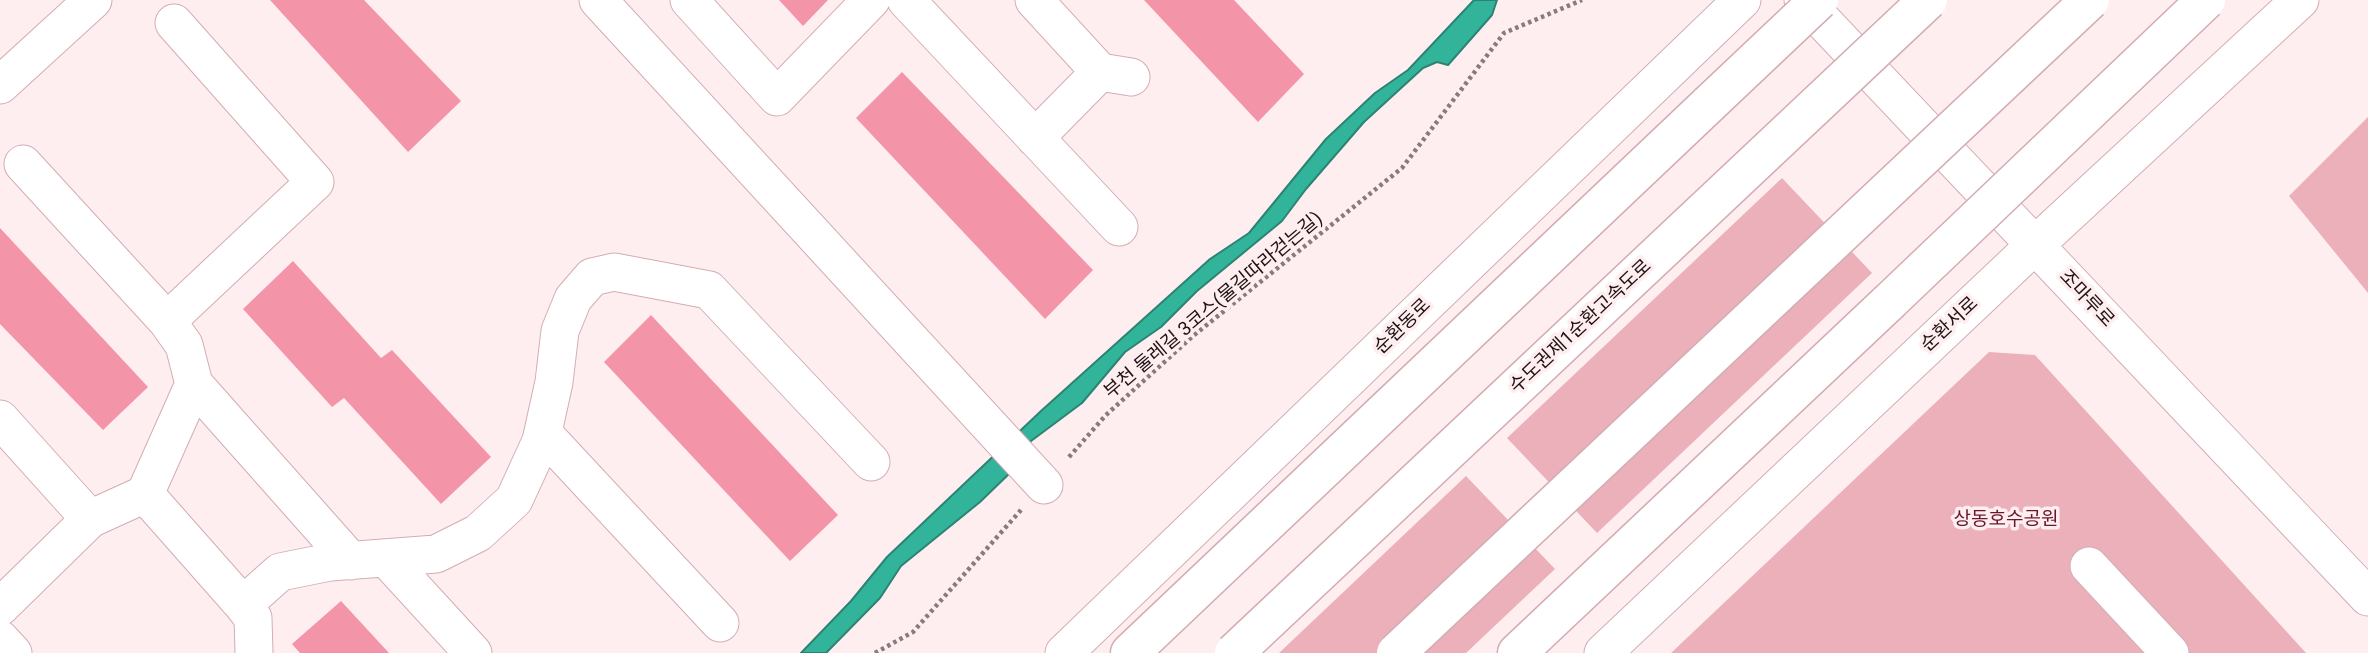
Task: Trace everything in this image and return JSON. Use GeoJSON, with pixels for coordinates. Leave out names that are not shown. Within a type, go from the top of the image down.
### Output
{"type":"FeatureCollection","features":[{"type":"Feature","properties":{"kind":"highway"},"geometry":{"type":"LineString","coordinates":[[1130,653],[1819,0]]}},
{"type":"Feature","properties":{"kind":"highway","name":"수도권제1순환고속도로"},"geometry":{"type":"LineString","coordinates":[[1234,653],[1928,0]]}},
{"type":"Feature","properties":{"kind":"highway"},"geometry":{"type":"LineString","coordinates":[[1396,653],[2090,0]]}},
{"type":"Feature","properties":{"kind":"highway"},"geometry":{"type":"LineString","coordinates":[[1517,653],[2206,0]]}},
{"type":"Feature","properties":{"kind":"street"},"geometry":{"type":"LineString","coordinates":[[0,85],[93,0]]}},
{"type":"Feature","properties":{"kind":"street"},"geometry":{"type":"LineString","coordinates":[[598,0],[1044,485]]}},
{"type":"Feature","properties":{"kind":"street"},"geometry":{"type":"LineString","coordinates":[[689,0],[777,97],[871,0]]}},
{"type":"Feature","properties":{"kind":"street"},"geometry":{"type":"LineString","coordinates":[[906,0],[1119,227]]}},
{"type":"Feature","properties":{"kind":"street"},"geometry":{"type":"LineString","coordinates":[[1034,0],[1116,75],[1035,138]]}},
{"type":"Feature","properties":{"kind":"street","name":"순환동로"},"geometry":{"type":"LineString","coordinates":[[1064,653],[1742,0]]}},
{"type":"Feature","properties":{"kind":"street","name":"조마루로"},"geometry":{"type":"LineString","coordinates":[[1803,0],[2368,597]]}},
{"type":"Feature","properties":{"kind":"street","name":"순환서로"},"geometry":{"type":"LineString","coordinates":[[1603,653],[2035,245],[2300,0]]}},
{"type":"Feature","properties":{"kind":"street"},"geometry":{"type":"LineString","coordinates":[[167,321],[315,182],[174,23]]}},
{"type":"Feature","properties":{"kind":"street"},"geometry":{"type":"LineString","coordinates":[[23,164],[167,321],[184,345],[194,384],[368,559],[473,653]]}},
{"type":"Feature","properties":{"kind":"street"},"geometry":{"type":"LineString","coordinates":[[243,605],[280,572],[330,562],[436,554],[478,533],[514,500],[543,433],[554,382],[560,331],[573,299],[592,277],[614,272],[709,290],[872,462]]}},
{"type":"Feature","properties":{"kind":"street"},"geometry":{"type":"LineString","coordinates":[[0,607],[90,519],[145,494],[194,384]]}},
{"type":"Feature","properties":{"kind":"street"},"geometry":{"type":"LineString","coordinates":[[0,419],[90,519]]}},
{"type":"Feature","properties":{"kind":"street"},"geometry":{"type":"LineString","coordinates":[[543,433],[720,623]]}},
{"type":"Feature","properties":{"kind":"street"},"geometry":{"type":"LineString","coordinates":[[145,494],[253,618],[254,653]]}},
{"type":"Feature","properties":{"kind":"street"},"geometry":{"type":"LineString","coordinates":[[2089,566],[2170,653]]}},
{"type":"Feature","properties":{"kind":"street"},"geometry":{"type":"LineString","coordinates":[[0,639],[13,653]]}},
{"type":"Feature","properties":{"kind":"path","name":"부천 둘레길 3코스(물길따라걷는길)"},"geometry":{"type":"LineString","coordinates":[[875,653],[913,632],[1106,415],[1193,336],[1402,169],[1504,33],[1582,0]]}},
{"type":"Feature","properties":{"kind":"green space"},"geometry":{"type":"Polygon","coordinates":[[[2368,117],[2368,293],[2289,196],[2368,117]]]}},
{"type":"Feature","properties":{"kind":"green space"},"geometry":{"type":"Polygon","coordinates":[[[1782,178],[1872,273],[1597,533],[1507,438],[1782,178]]]}},
{"type":"Feature","properties":{"kind":"green space","name":"상동호수공원"},"geometry":{"type":"Polygon","coordinates":[[[1989,352],[2035,355],[2306,653],[1671,653],[1989,352]]]}},
{"type":"Feature","properties":{"kind":"green space"},"geometry":{"type":"Polygon","coordinates":[[[1466,476],[1555,569],[1466,653],[1279,653],[1466,476]]]}},
{"type":"Feature","properties":{"kind":"shaded area"},"geometry":{"type":"Polygon","coordinates":[[[1474,0],[1497,0],[1492,15],[1448,65],[1437,62],[1423,68],[1364,122],[1282,221],[1197,291],[1161,327],[1125,352],[1082,403],[1031,441],[1014,469],[980,502],[901,566],[880,598],[826,653],[801,653],[851,601],[887,557],[1041,411],[1210,259],[1249,233],[1326,139],[1375,93],[1408,70],[1474,0]]]}},
{"type":"Feature","properties":{"kind":"building"},"geometry":{"type":"Polygon","coordinates":[[[270,0],[364,0],[461,101],[408,152],[270,0]]]}},
{"type":"Feature","properties":{"kind":"building"},"geometry":{"type":"Polygon","coordinates":[[[779,0],[828,0],[803,26],[779,0]]]}},
{"type":"Feature","properties":{"kind":"building"},"geometry":{"type":"Polygon","coordinates":[[[1144,0],[1234,0],[1304,74],[1258,122],[1144,0]]]}},
{"type":"Feature","properties":{"kind":"building"},"geometry":{"type":"Polygon","coordinates":[[[902,72],[1093,270],[1045,319],[856,118],[902,72]]]}},
{"type":"Feature","properties":{"kind":"building"},"geometry":{"type":"Polygon","coordinates":[[[0,228],[148,387],[103,430],[0,324],[0,228]]]}},
{"type":"Feature","properties":{"kind":"building"},"geometry":{"type":"Polygon","coordinates":[[[293,261],[381,358],[392,350],[491,457],[441,504],[344,398],[332,407],[243,309],[293,261]]]}},
{"type":"Feature","properties":{"kind":"building"},"geometry":{"type":"Polygon","coordinates":[[[651,315],[838,515],[790,561],[604,362],[651,315]]]}},
{"type":"Feature","properties":{"kind":"building"},"geometry":{"type":"Polygon","coordinates":[[[341,601],[389,653],[300,653],[292,644],[341,601]]]}}]}
